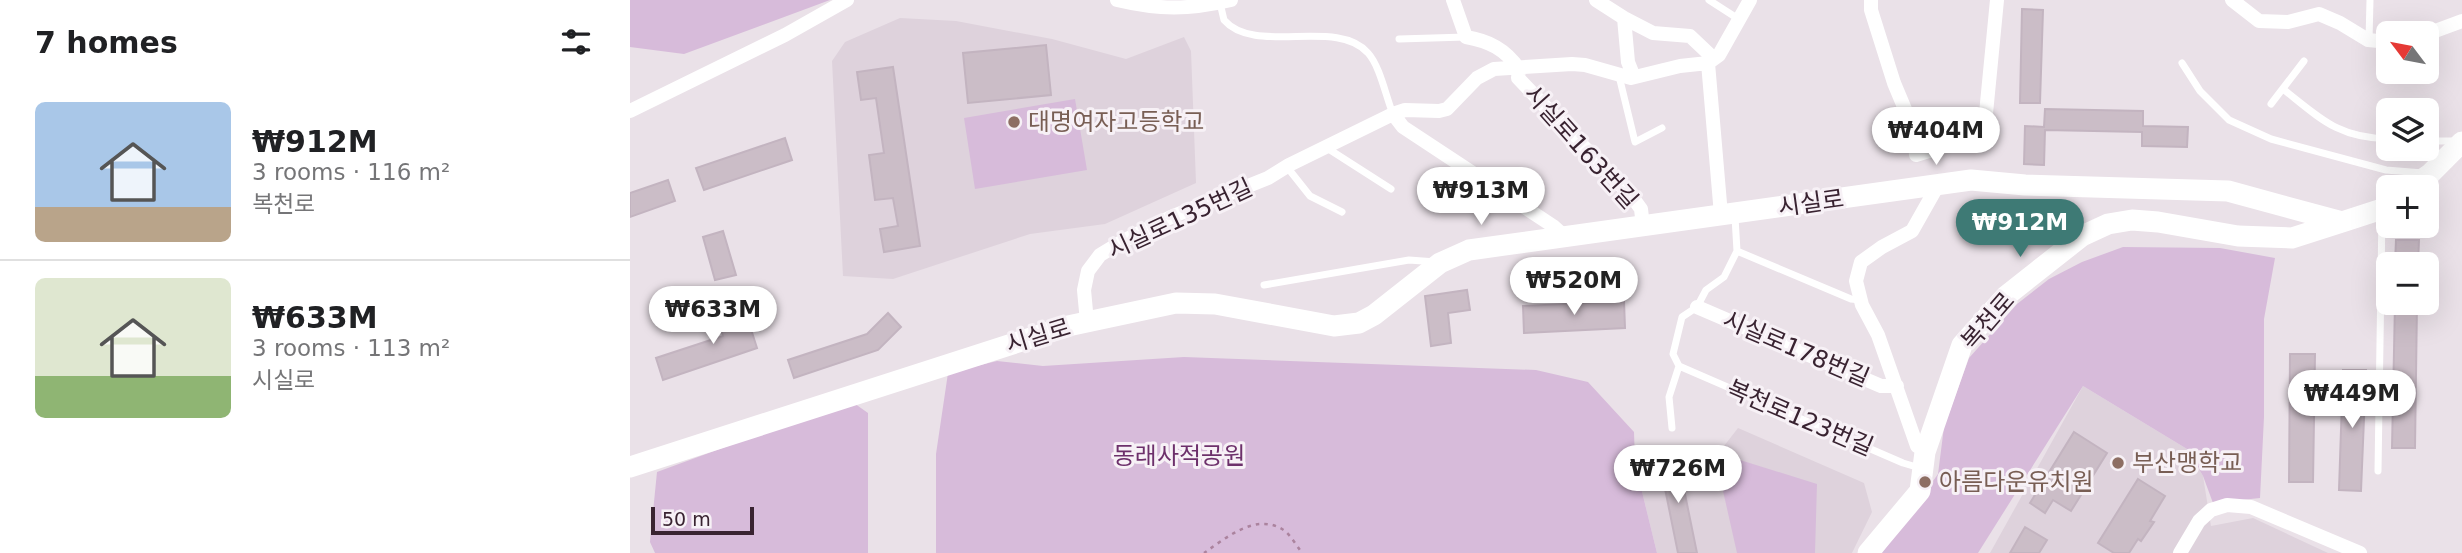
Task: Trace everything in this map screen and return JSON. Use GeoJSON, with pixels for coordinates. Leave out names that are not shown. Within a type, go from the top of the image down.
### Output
{"type":"FeatureCollection","features":[{"type":"Feature","properties":{"kind":"main road"},"geometry":{"type":"LineString","coordinates":[[2430,174],[2462,142]]}},
{"type":"Feature","properties":{"kind":"main road","name":"시실로"},"geometry":{"type":"LineString","coordinates":[[630,467],[1087,322],[1176,303],[1200,302],[1334,326],[1359,323],[1374,315],[1440,263],[1468,250],[1564,236],[1971,180],[2025,185],[2228,191],[2342,222]]}},
{"type":"Feature","properties":{"kind":"main road"},"geometry":{"type":"LineString","coordinates":[[2342,222],[2376,210]]}},
{"type":"Feature","properties":{"kind":"main road","name":"복천로"},"geometry":{"type":"LineString","coordinates":[[1868,553],[1920,491],[1925,458],[1962,345],[2006,296],[2082,236],[2108,224],[2132,220],[2238,236],[2292,238],[2342,222]]}},
{"type":"Feature","properties":{"kind":"street"},"geometry":{"type":"LineString","coordinates":[[630,111],[785,35],[846,0]]}},
{"type":"Feature","properties":{"kind":"street"},"geometry":{"type":"LineString","coordinates":[[1117,0],[1166,9],[1200,7],[1225,1]]}},
{"type":"Feature","properties":{"kind":"street"},"geometry":{"type":"LineString","coordinates":[[1453,0],[1466,37]]}},
{"type":"Feature","properties":{"kind":"street"},"geometry":{"type":"LineString","coordinates":[[1596,0],[1653,33],[1690,36],[1709,54],[1728,214]]}},
{"type":"Feature","properties":{"kind":"street"},"geometry":{"type":"LineString","coordinates":[[1624,18],[1627,77],[1708,63],[1718,55],[1750,0]]}},
{"type":"Feature","properties":{"kind":"street"},"geometry":{"type":"LineString","coordinates":[[1871,0],[1871,10],[1915,142],[1916,155],[1984,134],[1997,0]]}},
{"type":"Feature","properties":{"kind":"street"},"geometry":{"type":"LineString","coordinates":[[2232,0],[2259,21],[2288,22],[2319,14],[2368,40],[2376,41]]}},
{"type":"Feature","properties":{"kind":"street"},"geometry":{"type":"LineString","coordinates":[[2440,29],[2462,21]]}},
{"type":"Feature","properties":{"kind":"street","name":"시실로163번길"},"geometry":{"type":"LineString","coordinates":[[1466,37],[1487,41],[1510,57],[1518,69],[1518,78],[1633,198],[1641,209],[1643,226]]}},
{"type":"Feature","properties":{"kind":"street","name":"시실로135번길"},"geometry":{"type":"LineString","coordinates":[[1087,322],[1084,289],[1088,271],[1100,255],[1143,230],[1247,188],[1392,114],[1405,110],[1447,109],[1486,71],[1572,64],[1627,77]]}},
{"type":"Feature","properties":{"kind":"street"},"geometry":{"type":"LineString","coordinates":[[1392,114],[1404,127],[1564,236]]}},
{"type":"Feature","properties":{"kind":"street","name":"시실로178번길"},"geometry":{"type":"LineString","coordinates":[[1925,458],[1917,446],[1856,281],[1861,262],[1912,231],[1938,185]]}},
{"type":"Feature","properties":{"kind":"street","name":"시실로178번길"},"geometry":{"type":"LineString","coordinates":[[1697,307],[1881,386],[1897,386]]}},
{"type":"Feature","properties":{"kind":"street"},"geometry":{"type":"LineString","coordinates":[[2180,553],[2199,521],[2211,510],[2227,505],[2251,507],[2360,553]]}},
{"type":"Feature","properties":{"kind":"lane"},"geometry":{"type":"LineString","coordinates":[[1709,0],[1740,20]]}},
{"type":"Feature","properties":{"kind":"lane"},"geometry":{"type":"LineString","coordinates":[[2368,40],[2370,0]]}},
{"type":"Feature","properties":{"kind":"lane"},"geometry":{"type":"LineString","coordinates":[[1225,1],[1224,20],[1242,34],[1338,38],[1361,46],[1373,61],[1392,114]]}},
{"type":"Feature","properties":{"kind":"lane"},"geometry":{"type":"LineString","coordinates":[[1399,39],[1466,37]]}},
{"type":"Feature","properties":{"kind":"lane"},"geometry":{"type":"LineString","coordinates":[[2270,104],[2304,61]]}},
{"type":"Feature","properties":{"kind":"lane"},"geometry":{"type":"LineString","coordinates":[[2182,64],[2200,90],[2230,120],[2271,139],[2386,170],[2430,174]]}},
{"type":"Feature","properties":{"kind":"lane"},"geometry":{"type":"LineString","coordinates":[[1627,77],[1635,142],[1662,128]]}},
{"type":"Feature","properties":{"kind":"lane"},"geometry":{"type":"LineString","coordinates":[[2283,89],[2333,128],[2376,139]]}},
{"type":"Feature","properties":{"kind":"lane"},"geometry":{"type":"LineString","coordinates":[[2439,141],[2462,142]]}},
{"type":"Feature","properties":{"kind":"lane"},"geometry":{"type":"LineString","coordinates":[[1327,148],[1391,189]]}},
{"type":"Feature","properties":{"kind":"lane"},"geometry":{"type":"LineString","coordinates":[[1286,167],[1310,196],[1342,212]]}},
{"type":"Feature","properties":{"kind":"lane"},"geometry":{"type":"LineString","coordinates":[[1672,428],[1670,397],[1679,366],[1673,354],[1682,317],[1697,307],[1706,290],[1724,277],[1737,251],[1728,214]]}},
{"type":"Feature","properties":{"kind":"lane"},"geometry":{"type":"LineString","coordinates":[[2378,471],[2385,238]]}},
{"type":"Feature","properties":{"kind":"lane"},"geometry":{"type":"LineString","coordinates":[[1737,251],[1851,299],[1861,300]]}},
{"type":"Feature","properties":{"kind":"lane","name":"시실로"},"geometry":{"type":"LineString","coordinates":[[1264,285],[1409,260],[1440,263]]}},
{"type":"Feature","properties":{"kind":"lane","name":"복천로123번길"},"geometry":{"type":"LineString","coordinates":[[1679,366],[1903,463],[1925,458]]}},
{"type":"Feature","properties":{"kind":"path"},"geometry":{"type":"LineString","coordinates":[[1204,553],[1231,534],[1255,524],[1285,531],[1302,553]]}},
{"type":"Feature","properties":{"kind":"shaded area","name":"대명여자고등학교"},"geometry":{"type":"Polygon","coordinates":[[[900,18],[956,21],[1052,39],[1126,59],[1184,37],[1191,51],[1196,183],[1105,224],[1030,234],[893,279],[843,276],[832,61],[845,42],[900,18]]]}},
{"type":"Feature","properties":{"kind":"shaded area","name":"부산맹학교"},"geometry":{"type":"Polygon","coordinates":[[[2083,386],[2187,449],[2203,476],[2211,526],[2253,518],[2328,553],[1990,553],[2083,386]]]}},
{"type":"Feature","properties":{"kind":"shaded area"},"geometry":{"type":"Polygon","coordinates":[[[1738,428],[1864,483],[1872,512],[1852,553],[1657,553],[1635,463],[1676,447],[1710,464],[1738,428]]]}},
{"type":"Feature","properties":{"kind":"green space"},"geometry":{"type":"Polygon","coordinates":[[[630,0],[830,0],[684,54],[630,47],[630,0]]]}},
{"type":"Feature","properties":{"kind":"green space"},"geometry":{"type":"Polygon","coordinates":[[[1075,99],[1087,170],[975,189],[964,118],[1075,99]]]}},
{"type":"Feature","properties":{"kind":"green space"},"geometry":{"type":"Polygon","coordinates":[[[2123,247],[2220,248],[2275,258],[2264,319],[2264,417],[2260,498],[2213,503],[2203,476],[2187,449],[2083,386],[1978,553],[1882,553],[1938,474],[1944,427],[1969,358],[2017,304],[2049,279],[2082,262],[2123,247]]]}},
{"type":"Feature","properties":{"kind":"green space","name":"동래사적공원"},"geometry":{"type":"Polygon","coordinates":[[[1184,357],[1536,370],[1588,382],[1634,432],[1635,463],[1657,553],[936,553],[936,454],[948,373],[997,361],[1043,366],[1184,357]]]}},
{"type":"Feature","properties":{"kind":"green space"},"geometry":{"type":"Polygon","coordinates":[[[851,401],[868,413],[868,553],[655,553],[650,542],[657,472],[851,401]]]}},
{"type":"Feature","properties":{"kind":"green space"},"geometry":{"type":"Polygon","coordinates":[[[1740,460],[1817,484],[1815,553],[1737,553],[1721,482],[1740,460]]]}},
{"type":"Feature","properties":{"kind":"building"},"geometry":{"type":"Polygon","coordinates":[[[2022,9],[2043,10],[2040,103],[2020,103],[2022,9]]]}},
{"type":"Feature","properties":{"kind":"building"},"geometry":{"type":"Polygon","coordinates":[[[1046,45],[1051,95],[968,103],[963,53],[1046,45]]]}},
{"type":"Feature","properties":{"kind":"building"},"geometry":{"type":"Polygon","coordinates":[[[893,67],[920,246],[884,252],[880,229],[898,226],[893,198],[875,200],[869,155],[884,153],[876,98],[861,100],[857,72],[893,67]]]}},
{"type":"Feature","properties":{"kind":"building"},"geometry":{"type":"Polygon","coordinates":[[[2045,109],[2143,111],[2143,126],[2188,127],[2187,147],[2142,146],[2142,132],[2045,130],[2044,165],[2024,164],[2025,126],[2044,127],[2045,109]]]}},
{"type":"Feature","properties":{"kind":"building"},"geometry":{"type":"Polygon","coordinates":[[[785,138],[792,160],[704,190],[696,168],[785,138]]]}},
{"type":"Feature","properties":{"kind":"building"},"geometry":{"type":"Polygon","coordinates":[[[668,180],[675,201],[630,217],[630,193],[668,180]]]}},
{"type":"Feature","properties":{"kind":"building"},"geometry":{"type":"Polygon","coordinates":[[[723,231],[736,275],[715,280],[703,237],[723,231]]]}},
{"type":"Feature","properties":{"kind":"building"},"geometry":{"type":"Polygon","coordinates":[[[2396,240],[2419,240],[2418,252],[2396,252],[2396,240]]]}},
{"type":"Feature","properties":{"kind":"building"},"geometry":{"type":"Polygon","coordinates":[[[1467,290],[1470,310],[1448,313],[1451,343],[1431,346],[1425,296],[1467,290]]]}},
{"type":"Feature","properties":{"kind":"building"},"geometry":{"type":"Polygon","coordinates":[[[742,301],[757,348],[663,380],[656,358],[723,336],[719,323],[729,320],[725,306],[742,301]]]}},
{"type":"Feature","properties":{"kind":"building"},"geometry":{"type":"Polygon","coordinates":[[[1624,301],[1625,328],[1524,333],[1523,306],[1624,301]]]}},
{"type":"Feature","properties":{"kind":"building"},"geometry":{"type":"Polygon","coordinates":[[[888,313],[901,327],[878,350],[794,378],[788,360],[867,334],[888,313]]]}},
{"type":"Feature","properties":{"kind":"building"},"geometry":{"type":"Polygon","coordinates":[[[2395,315],[2417,315],[2415,448],[2392,448],[2395,315]]]}},
{"type":"Feature","properties":{"kind":"building"},"geometry":{"type":"Polygon","coordinates":[[[2290,354],[2315,354],[2313,482],[2289,482],[2290,354]]]}},
{"type":"Feature","properties":{"kind":"building"},"geometry":{"type":"Polygon","coordinates":[[[2343,370],[2366,370],[2361,491],[2339,490],[2343,370]]]}},
{"type":"Feature","properties":{"kind":"building"},"geometry":{"type":"Polygon","coordinates":[[[2074,432],[2107,453],[2071,511],[2053,500],[2045,513],[2030,503],[2074,432]]]}},
{"type":"Feature","properties":{"kind":"building"},"geometry":{"type":"Polygon","coordinates":[[[1677,455],[1697,553],[1678,553],[1659,459],[1677,455]]]}},
{"type":"Feature","properties":{"kind":"building"},"geometry":{"type":"Polygon","coordinates":[[[2138,479],[2165,496],[2150,521],[2154,522],[2141,541],[2138,539],[2129,553],[2114,553],[2098,543],[2138,479]]]}},
{"type":"Feature","properties":{"kind":"building"},"geometry":{"type":"Polygon","coordinates":[[[2025,527],[2047,540],[2039,553],[2010,553],[2025,527]]]}},
{"type":"Feature","properties":{"kind":"place","name":"대명여자고등학교"},"geometry":{"type":"Point","coordinates":[1014,122]}},
{"type":"Feature","properties":{"kind":"place","name":"부산맹학교"},"geometry":{"type":"Point","coordinates":[2118,463]}},
{"type":"Feature","properties":{"kind":"place","name":"아름다운유치원"},"geometry":{"type":"Point","coordinates":[1925,482]}}]}
